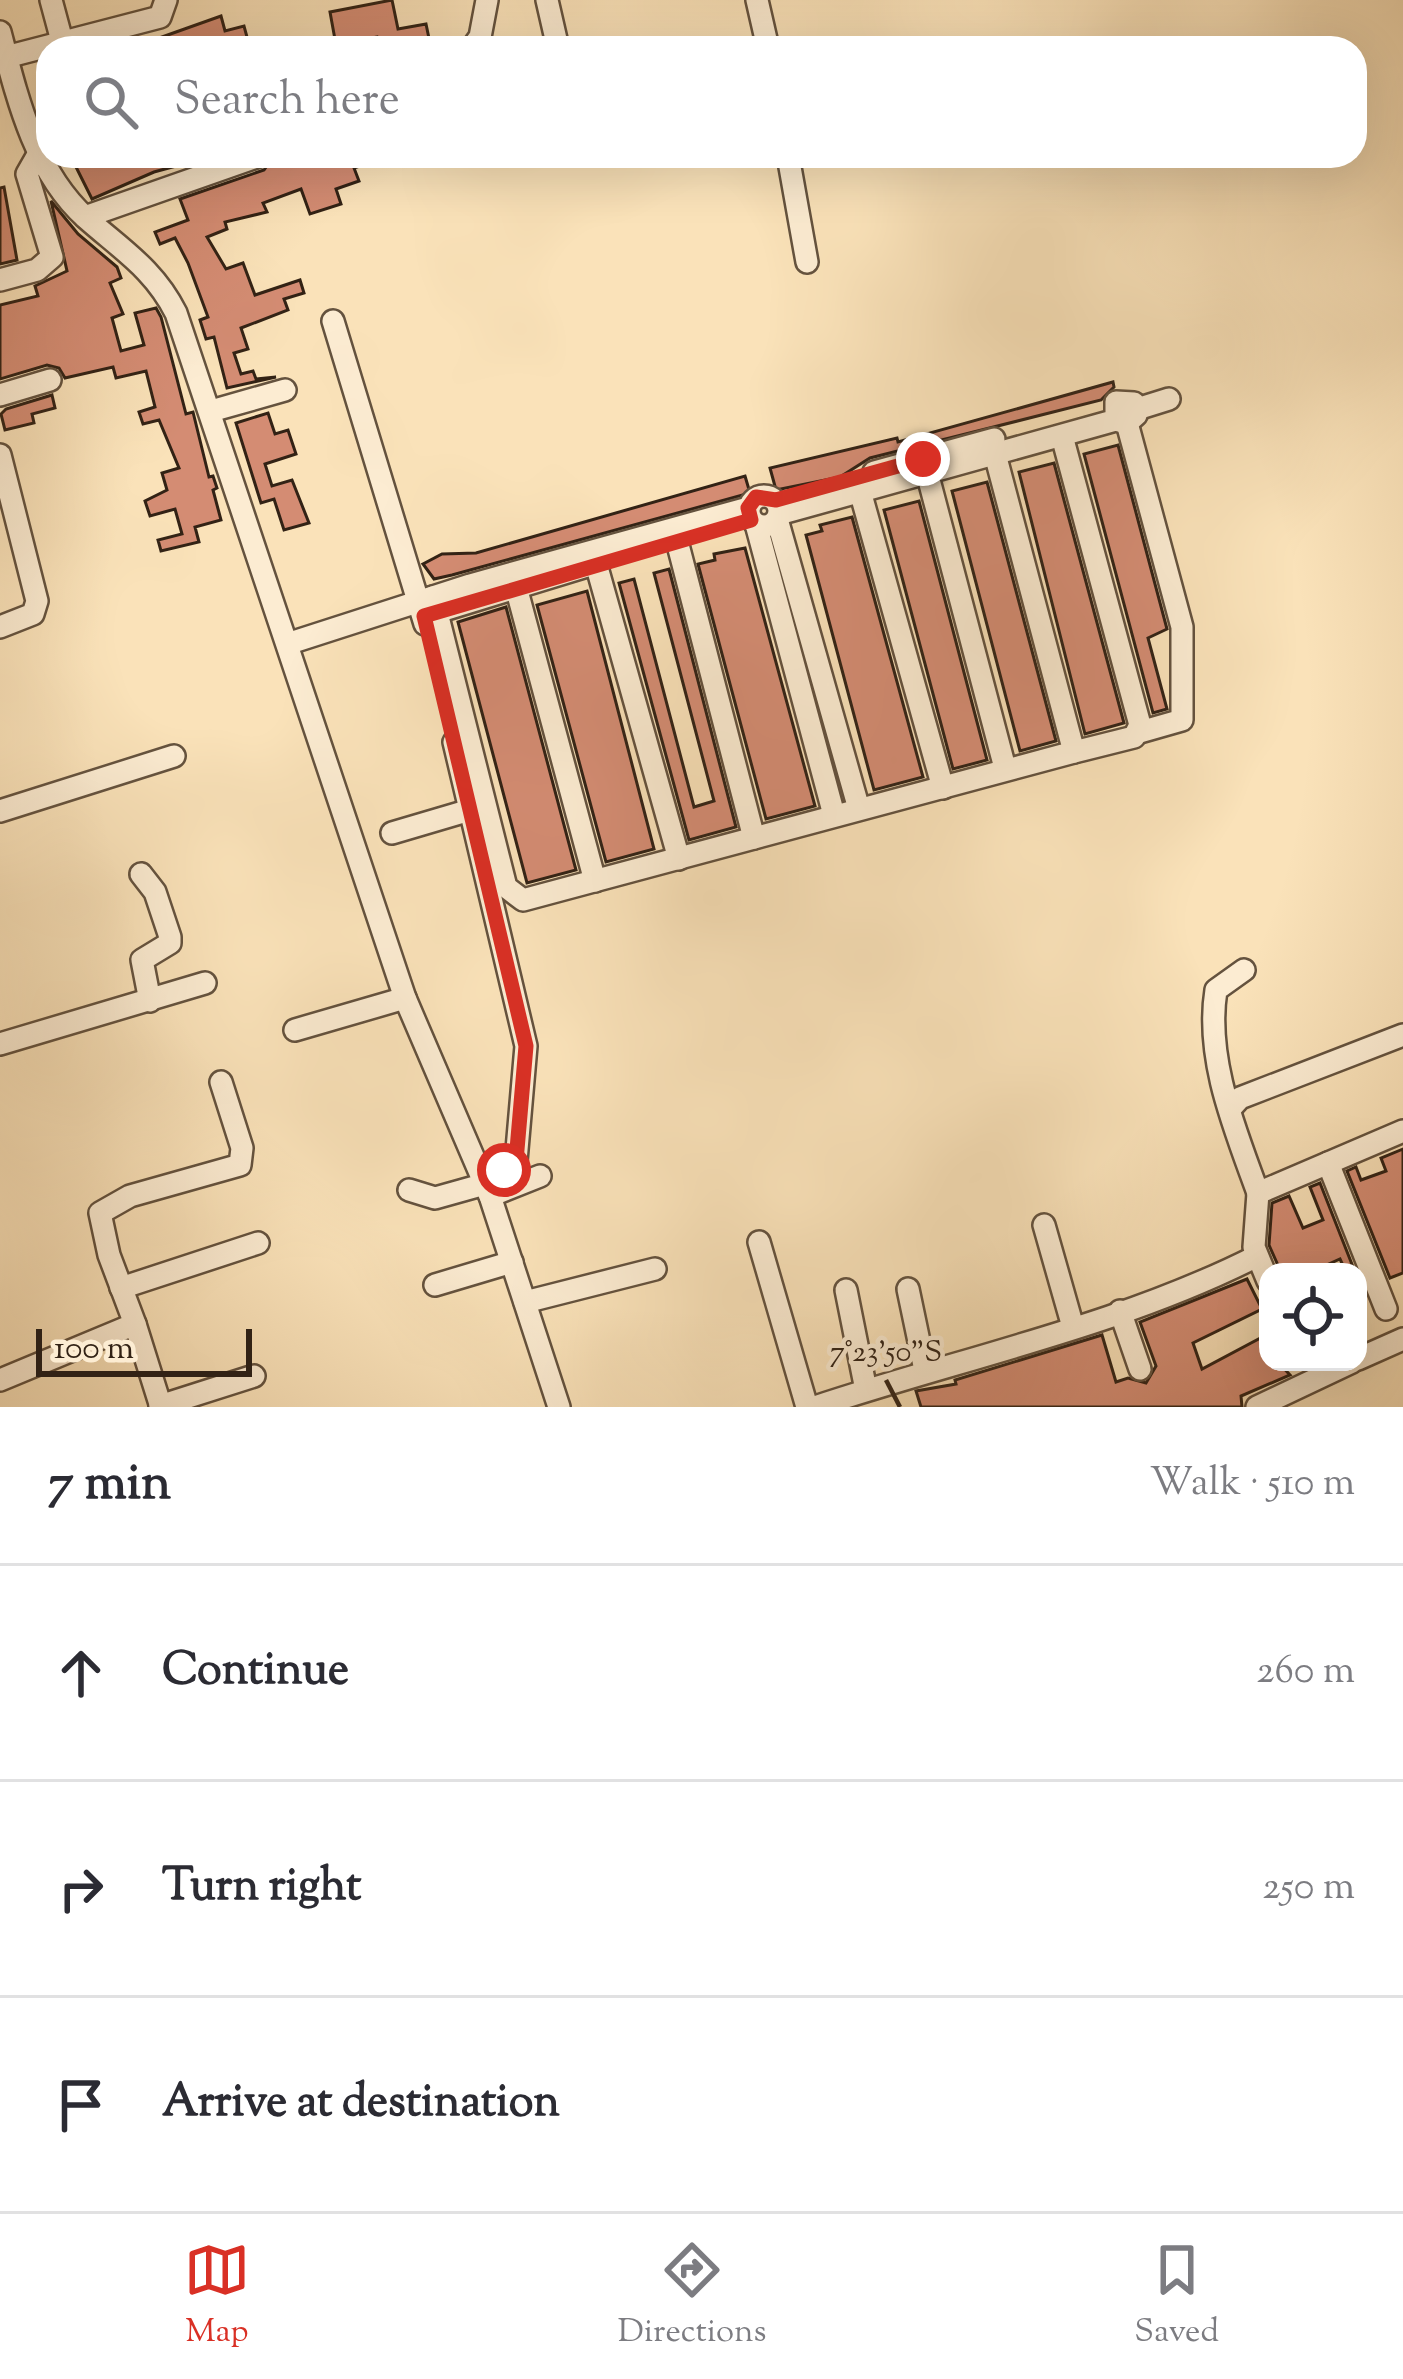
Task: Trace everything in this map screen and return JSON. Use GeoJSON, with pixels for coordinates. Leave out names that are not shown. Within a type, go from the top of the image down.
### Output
{"type":"FeatureCollection","features":[{"type":"Feature","properties":{"kind":"street"},"geometry":{"type":"LineString","coordinates":[[51,0],[61,36]]}},
{"type":"Feature","properties":{"kind":"street"},"geometry":{"type":"LineString","coordinates":[[82,36],[160,16],[166,0]]}},
{"type":"Feature","properties":{"kind":"street"},"geometry":{"type":"LineString","coordinates":[[480,36],[488,0]]}},
{"type":"Feature","properties":{"kind":"street"},"geometry":{"type":"LineString","coordinates":[[547,0],[555,36]]}},
{"type":"Feature","properties":{"kind":"street"},"geometry":{"type":"LineString","coordinates":[[758,0],[766,36]]}},
{"type":"Feature","properties":{"kind":"street"},"geometry":{"type":"LineString","coordinates":[[0,32],[18,54],[36,118]]}},
{"type":"Feature","properties":{"kind":"street"},"geometry":{"type":"LineString","coordinates":[[18,54],[36,49]]}},
{"type":"Feature","properties":{"kind":"street"},"geometry":{"type":"LineString","coordinates":[[0,280],[43,266],[50,240],[27,174],[36,158]]}},
{"type":"Feature","properties":{"kind":"street"},"geometry":{"type":"LineString","coordinates":[[50,168],[86,217],[161,283],[293,650],[405,998],[486,1186],[558,1406]]}},
{"type":"Feature","properties":{"kind":"street"},"geometry":{"type":"LineString","coordinates":[[86,217],[225,168]]}},
{"type":"Feature","properties":{"kind":"street"},"geometry":{"type":"LineString","coordinates":[[790,168],[807,262]]}},
{"type":"Feature","properties":{"kind":"street"},"geometry":{"type":"LineString","coordinates":[[333,321],[429,607],[506,886],[523,900],[1182,721],[1183,650],[1123,415]]}},
{"type":"Feature","properties":{"kind":"street"},"geometry":{"type":"LineString","coordinates":[[0,395],[50,380]]}},
{"type":"Feature","properties":{"kind":"street"},"geometry":{"type":"LineString","coordinates":[[211,412],[285,390]]}},
{"type":"Feature","properties":{"kind":"street"},"geometry":{"type":"LineString","coordinates":[[293,650],[594,557],[860,491],[925,466],[1062,436],[1168,399]]}},
{"type":"Feature","properties":{"kind":"street"},"geometry":{"type":"LineString","coordinates":[[429,607],[516,587],[594,557],[677,541],[925,466],[1123,415]]}},
{"type":"Feature","properties":{"kind":"street"},"geometry":{"type":"LineString","coordinates":[[1062,436],[1139,732]]}},
{"type":"Feature","properties":{"kind":"street"},"geometry":{"type":"LineString","coordinates":[[995,454],[1074,752]]}},
{"type":"Feature","properties":{"kind":"street"},"geometry":{"type":"LineString","coordinates":[[0,455],[37,601],[33,614],[0,627]]}},
{"type":"Feature","properties":{"kind":"street"},"geometry":{"type":"LineString","coordinates":[[925,466],[1005,768]]}},
{"type":"Feature","properties":{"kind":"street"},"geometry":{"type":"LineString","coordinates":[[860,491],[943,788]]}},
{"type":"Feature","properties":{"kind":"street"},"geometry":{"type":"LineString","coordinates":[[765,514],[818,660],[860,809]]}},
{"type":"Feature","properties":{"kind":"street"},"geometry":{"type":"LineString","coordinates":[[765,514],[794,668],[834,815]]}},
{"type":"Feature","properties":{"kind":"street"},"geometry":{"type":"LineString","coordinates":[[677,541],[754,838]]}},
{"type":"Feature","properties":{"kind":"street"},"geometry":{"type":"LineString","coordinates":[[594,557],[679,859]]}},
{"type":"Feature","properties":{"kind":"street"},"geometry":{"type":"LineString","coordinates":[[516,587],[595,881]]}},
{"type":"Feature","properties":{"kind":"street"},"geometry":{"type":"LineString","coordinates":[[429,607],[470,810],[526,1046],[516,1161],[486,1186]]}},
{"type":"Feature","properties":{"kind":"street"},"geometry":{"type":"LineString","coordinates":[[794,668],[818,660]]}},
{"type":"Feature","properties":{"kind":"street"},"geometry":{"type":"LineString","coordinates":[[0,811],[174,755]]}},
{"type":"Feature","properties":{"kind":"street"},"geometry":{"type":"LineString","coordinates":[[392,833],[470,810]]}},
{"type":"Feature","properties":{"kind":"street"},"geometry":{"type":"LineString","coordinates":[[141,874],[155,892],[170,937],[170,944],[142,960],[150,1001]]}},
{"type":"Feature","properties":{"kind":"street"},"geometry":{"type":"LineString","coordinates":[[1244,970],[1214,1000],[1212,1031],[1230,1109],[1258,1193],[1260,1263]]}},
{"type":"Feature","properties":{"kind":"street"},"geometry":{"type":"LineString","coordinates":[[0,1044],[206,983]]}},
{"type":"Feature","properties":{"kind":"street"},"geometry":{"type":"LineString","coordinates":[[295,1030],[405,998]]}},
{"type":"Feature","properties":{"kind":"street"},"geometry":{"type":"LineString","coordinates":[[1230,1109],[1240,1098],[1403,1035]]}},
{"type":"Feature","properties":{"kind":"street"},"geometry":{"type":"LineString","coordinates":[[221,1082],[244,1158],[232,1170],[106,1205],[100,1213],[100,1228],[161,1407],[254,1376]]}},
{"type":"Feature","properties":{"kind":"street"},"geometry":{"type":"LineString","coordinates":[[1258,1193],[1403,1131]]}},
{"type":"Feature","properties":{"kind":"street"},"geometry":{"type":"LineString","coordinates":[[1328,1162],[1386,1309]]}},
{"type":"Feature","properties":{"kind":"street"},"geometry":{"type":"LineString","coordinates":[[409,1190],[435,1198],[540,1176]]}},
{"type":"Feature","properties":{"kind":"street"},"geometry":{"type":"LineString","coordinates":[[1044,1225],[1073,1327]]}},
{"type":"Feature","properties":{"kind":"street"},"geometry":{"type":"LineString","coordinates":[[759,1242],[811,1407],[1073,1327],[1208,1281],[1257,1256]]}},
{"type":"Feature","properties":{"kind":"street"},"geometry":{"type":"LineString","coordinates":[[121,1288],[258,1243]]}},
{"type":"Feature","properties":{"kind":"street"},"geometry":{"type":"LineString","coordinates":[[435,1285],[512,1262]]}},
{"type":"Feature","properties":{"kind":"street"},"geometry":{"type":"LineString","coordinates":[[525,1302],[655,1268]]}},
{"type":"Feature","properties":{"kind":"street"},"geometry":{"type":"LineString","coordinates":[[908,1289],[925,1370]]}},
{"type":"Feature","properties":{"kind":"street"},"geometry":{"type":"LineString","coordinates":[[846,1290],[866,1390]]}},
{"type":"Feature","properties":{"kind":"street"},"geometry":{"type":"LineString","coordinates":[[1120,1311],[1140,1369]]}},
{"type":"Feature","properties":{"kind":"street"},"geometry":{"type":"LineString","coordinates":[[0,1380],[135,1324]]}},
{"type":"Feature","properties":{"kind":"street"},"geometry":{"type":"LineString","coordinates":[[1367,1356],[1403,1339]]}},
{"type":"Feature","properties":{"kind":"street"},"geometry":{"type":"LineString","coordinates":[[1257,1407],[1308,1371]]}},
{"type":"Feature","properties":{"kind":"street"},"geometry":{"type":"LineString","coordinates":[[231,1384],[240,1407]]}},
{"type":"Feature","properties":{"kind":"building"},"geometry":{"type":"Polygon","coordinates":[[[392,0],[398,29],[426,24],[428,36],[334,36],[330,12],[392,0]]]}},
{"type":"Feature","properties":{"kind":"building"},"geometry":{"type":"Polygon","coordinates":[[[221,16],[225,31],[244,26],[247,36],[165,36],[221,16]]]}},
{"type":"Feature","properties":{"kind":"building"},"geometry":{"type":"Polygon","coordinates":[[[76,168],[169,168],[154,172],[92,199],[76,168]]]}},
{"type":"Feature","properties":{"kind":"building"},"geometry":{"type":"Polygon","coordinates":[[[354,168],[359,181],[336,189],[341,204],[310,214],[301,189],[263,203],[267,212],[225,222],[227,229],[207,237],[226,269],[243,263],[255,295],[300,280],[304,293],[284,299],[288,310],[241,328],[248,349],[234,353],[241,374],[253,371],[256,379],[276,377],[227,388],[214,337],[206,339],[200,320],[208,317],[188,263],[175,238],[160,244],[155,232],[188,220],[180,199],[264,170],[354,168]]]}},
{"type":"Feature","properties":{"kind":"building"},"geometry":{"type":"Polygon","coordinates":[[[4,187],[17,260],[0,264],[0,188],[4,187]]]}},
{"type":"Feature","properties":{"kind":"building"},"geometry":{"type":"Polygon","coordinates":[[[51,201],[78,234],[117,267],[121,278],[110,283],[123,314],[112,318],[121,351],[144,345],[135,313],[156,308],[161,317],[186,414],[193,412],[209,477],[213,476],[217,488],[213,490],[221,520],[195,527],[199,542],[161,551],[158,540],[182,534],[175,509],[150,516],[145,501],[167,490],[162,473],[179,468],[159,420],[143,424],[139,412],[155,407],[146,371],[116,378],[113,367],[65,378],[59,368],[47,365],[0,379],[0,305],[38,296],[35,286],[67,271],[51,201]]]}},
{"type":"Feature","properties":{"kind":"building"},"geometry":{"type":"Polygon","coordinates":[[[1113,382],[1114,387],[1101,400],[870,458],[840,477],[776,490],[770,468],[897,438],[898,442],[1113,382]]]}},
{"type":"Feature","properties":{"kind":"building"},"geometry":{"type":"Polygon","coordinates":[[[52,395],[55,408],[32,414],[34,423],[5,430],[1,414],[6,409],[52,395]]]}},
{"type":"Feature","properties":{"kind":"building"},"geometry":{"type":"Polygon","coordinates":[[[268,413],[275,434],[288,430],[296,454],[265,464],[272,486],[292,480],[309,523],[284,530],[274,499],[261,503],[236,423],[268,413]]]}},
{"type":"Feature","properties":{"kind":"building"},"geometry":{"type":"Polygon","coordinates":[[[1118,445],[1167,629],[1148,638],[1167,709],[1153,713],[1084,454],[1118,445]]]}},
{"type":"Feature","properties":{"kind":"building"},"geometry":{"type":"Polygon","coordinates":[[[1054,463],[1124,723],[1085,734],[1019,472],[1054,463]]]}},
{"type":"Feature","properties":{"kind":"building"},"geometry":{"type":"Polygon","coordinates":[[[745,476],[750,493],[452,575],[434,579],[423,564],[442,554],[476,553],[745,476]]]}},
{"type":"Feature","properties":{"kind":"building"},"geometry":{"type":"Polygon","coordinates":[[[987,482],[1056,741],[1020,751],[952,491],[987,482]]]}},
{"type":"Feature","properties":{"kind":"building"},"geometry":{"type":"Polygon","coordinates":[[[919,501],[987,760],[953,769],[884,510],[919,501]]]}},
{"type":"Feature","properties":{"kind":"building"},"geometry":{"type":"Polygon","coordinates":[[[852,517],[923,777],[874,790],[806,535],[822,531],[820,525],[852,517]]]}},
{"type":"Feature","properties":{"kind":"building"},"geometry":{"type":"Polygon","coordinates":[[[745,548],[815,806],[766,819],[698,564],[715,560],[714,554],[745,548]]]}},
{"type":"Feature","properties":{"kind":"building"},"geometry":{"type":"Polygon","coordinates":[[[669,569],[736,827],[689,840],[619,583],[634,579],[694,807],[714,801],[654,573],[669,569]]]}},
{"type":"Feature","properties":{"kind":"building"},"geometry":{"type":"Polygon","coordinates":[[[587,591],[654,849],[606,862],[537,605],[587,591]]]}},
{"type":"Feature","properties":{"kind":"building"},"geometry":{"type":"Polygon","coordinates":[[[506,607],[576,870],[527,883],[458,622],[506,607]]]}},
{"type":"Feature","properties":{"kind":"building"},"geometry":{"type":"Polygon","coordinates":[[[1403,1149],[1403,1273],[1390,1278],[1347,1171],[1356,1167],[1361,1180],[1386,1171],[1381,1158],[1403,1149]]]}},
{"type":"Feature","properties":{"kind":"building"},"geometry":{"type":"Polygon","coordinates":[[[1320,1183],[1351,1263],[1340,1259],[1277,1263],[1269,1245],[1272,1203],[1289,1196],[1303,1228],[1323,1220],[1310,1187],[1320,1183]]]}},
{"type":"Feature","properties":{"kind":"building"},"geometry":{"type":"Polygon","coordinates":[[[1247,1279],[1259,1310],[1193,1343],[1202,1369],[1259,1339],[1259,1371],[1290,1375],[1241,1396],[1242,1407],[921,1407],[916,1391],[956,1384],[955,1380],[1102,1335],[1116,1382],[1128,1378],[1146,1383],[1156,1366],[1140,1322],[1247,1279]]]}},
{"type":"Feature","properties":{"kind":"route"},"geometry":{"type":"LineString","coordinates":[[504,1170],[516,1161],[526,1046],[506,946],[424,616],[751,520],[748,508],[756,497],[776,500],[923,459]]}}]}
